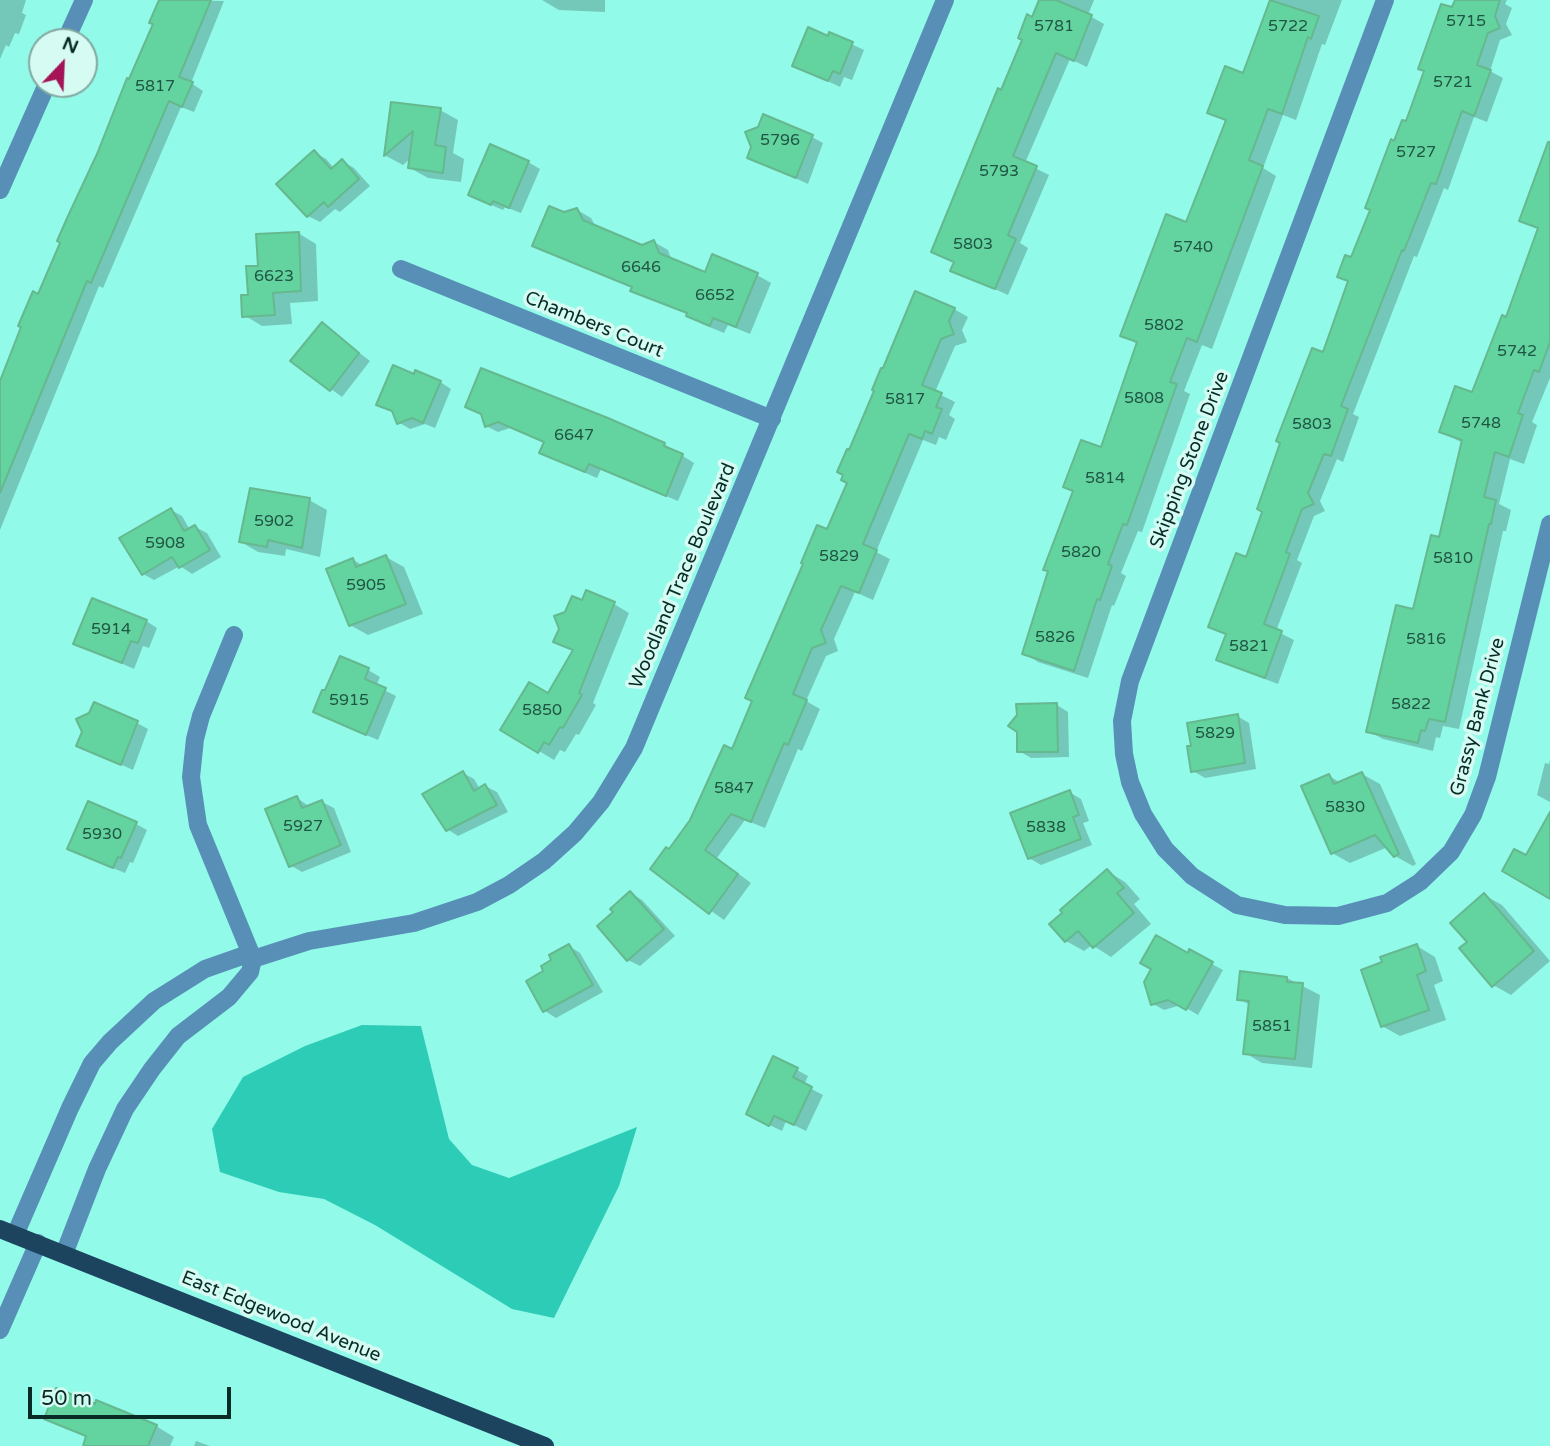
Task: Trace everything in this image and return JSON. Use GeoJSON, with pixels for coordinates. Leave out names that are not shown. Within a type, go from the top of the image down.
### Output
{"type":"FeatureCollection","features":[{"type":"Feature","properties":{"kind":"main road","name":"East Edgewood Avenue"},"geometry":{"type":"LineString","coordinates":[[8,1232],[545,1446]]}},
{"type":"Feature","properties":{"kind":"street"},"geometry":{"type":"LineString","coordinates":[[71,28],[84,0]]}},
{"type":"Feature","properties":{"kind":"street","name":"Woodland Trace Boulevard"},"geometry":{"type":"LineString","coordinates":[[8,1232],[92,1063],[110,1042],[154,1001],[205,969],[242,956],[253,959],[309,942],[414,923],[469,905],[523,876],[544,861],[584,823],[615,782],[634,748],[945,0]]}},
{"type":"Feature","properties":{"kind":"street","name":"Skipping Stone Drive"},"geometry":{"type":"LineString","coordinates":[[1237,905],[1192,876],[1157,837],[1143,814],[1130,782],[1124,754],[1122,721],[1130,681],[1385,0]]}},
{"type":"Feature","properties":{"kind":"street"},"geometry":{"type":"LineString","coordinates":[[0,190],[41,98]]}},
{"type":"Feature","properties":{"kind":"street","name":"Chambers Court"},"geometry":{"type":"LineString","coordinates":[[401,269],[772,419]]}},
{"type":"Feature","properties":{"kind":"street","name":"Grassy Bank Drive"},"geometry":{"type":"LineString","coordinates":[[1237,905],[1285,915],[1338,916],[1387,902],[1420,882],[1451,852],[1473,815],[1487,777],[1550,524]]}},
{"type":"Feature","properties":{"kind":"street"},"geometry":{"type":"LineString","coordinates":[[64,1254],[97,1169],[125,1109],[178,1036],[229,997],[250,972],[253,959],[198,825],[191,778],[195,739],[201,716],[234,635]]}},
{"type":"Feature","properties":{"kind":"street"},"geometry":{"type":"LineString","coordinates":[[0,1330],[38,1243]]}},
{"type":"Feature","properties":{"kind":"shaded area"},"geometry":{"type":"Polygon","coordinates":[[[362,1025],[421,1026],[449,1139],[472,1165],[509,1178],[637,1127],[619,1186],[554,1318],[512,1309],[375,1225],[324,1199],[279,1192],[220,1172],[212,1129],[243,1077],[305,1046],[362,1025]]]}},
{"type":"Feature","properties":{"kind":"building"},"geometry":{"type":"Polygon","coordinates":[[[159,0],[211,0],[179,77],[193,82],[182,107],[169,101],[91,283],[87,281],[0,493],[0,381],[21,327],[18,326],[33,291],[38,294],[60,243],[57,241],[153,24],[149,23],[159,0]]]}},
{"type":"Feature","properties":{"kind":"building"},"geometry":{"type":"Polygon","coordinates":[[[1039,0],[1056,0],[1092,15],[1074,61],[1056,53],[1013,156],[1037,166],[1008,235],[1016,239],[995,289],[950,271],[954,262],[931,252],[998,88],[1001,90],[1022,40],[1018,38],[1027,14],[1032,17],[1039,0]]]}},
{"type":"Feature","properties":{"kind":"building"},"geometry":{"type":"Polygon","coordinates":[[[1270,0],[1319,16],[1311,39],[1308,37],[1282,114],[1268,109],[1249,160],[1263,166],[1197,342],[1187,338],[1170,382],[1177,384],[1127,525],[1123,524],[1108,564],[1112,566],[1100,600],[1097,599],[1074,671],[1022,654],[1048,571],[1043,570],[1073,491],[1063,487],[1081,440],[1101,447],[1137,342],[1120,336],[1166,214],[1186,222],[1226,120],[1207,113],[1225,66],[1243,73],[1270,0]]]}},
{"type":"Feature","properties":{"kind":"building"},"geometry":{"type":"Polygon","coordinates":[[[1455,0],[1500,0],[1495,16],[1500,28],[1488,33],[1477,65],[1491,70],[1474,116],[1462,111],[1436,184],[1431,183],[1404,251],[1402,250],[1341,406],[1348,409],[1331,456],[1324,454],[1308,493],[1314,504],[1302,509],[1286,552],[1290,554],[1264,624],[1282,631],[1265,678],[1216,660],[1226,634],[1208,627],[1236,553],[1246,557],[1262,512],[1257,509],[1280,443],[1276,441],[1312,348],[1323,352],[1348,281],[1337,277],[1345,255],[1351,257],[1370,210],[1365,208],[1391,139],[1394,141],[1402,120],[1406,121],[1424,71],[1418,69],[1441,4],[1452,7],[1455,0]]]}},
{"type":"Feature","properties":{"kind":"building"},"geometry":{"type":"Polygon","coordinates":[[[808,27],[828,36],[829,32],[853,42],[840,74],[833,71],[828,81],[792,66],[808,27]]]}},
{"type":"Feature","properties":{"kind":"building"},"geometry":{"type":"Polygon","coordinates":[[[391,102],[441,108],[435,145],[446,147],[443,173],[408,168],[413,131],[384,156],[391,102]]]}},
{"type":"Feature","properties":{"kind":"building"},"geometry":{"type":"Polygon","coordinates":[[[763,114],[813,135],[796,178],[747,158],[751,147],[745,132],[758,127],[763,114]]]}},
{"type":"Feature","properties":{"kind":"building"},"geometry":{"type":"Polygon","coordinates":[[[1548,142],[1550,342],[1539,372],[1534,370],[1518,413],[1523,415],[1509,457],[1495,452],[1484,497],[1496,500],[1445,722],[1429,719],[1425,731],[1421,730],[1418,743],[1366,732],[1396,605],[1413,609],[1431,535],[1439,537],[1462,440],[1439,432],[1455,386],[1472,392],[1502,315],[1506,317],[1538,228],[1519,221],[1548,142]]]}},
{"type":"Feature","properties":{"kind":"building"},"geometry":{"type":"Polygon","coordinates":[[[490,144],[529,161],[509,208],[493,201],[491,205],[468,195],[490,144]]]}},
{"type":"Feature","properties":{"kind":"building"},"geometry":{"type":"Polygon","coordinates":[[[314,150],[331,169],[342,159],[359,179],[328,207],[324,202],[307,217],[276,184],[314,150]]]}},
{"type":"Feature","properties":{"kind":"building"},"geometry":{"type":"Polygon","coordinates":[[[549,206],[564,212],[577,208],[583,220],[642,245],[654,240],[659,253],[705,272],[712,254],[758,273],[736,327],[713,318],[710,326],[686,316],[687,313],[630,291],[632,287],[532,246],[549,206]]]}},
{"type":"Feature","properties":{"kind":"building"},"geometry":{"type":"Polygon","coordinates":[[[299,232],[301,291],[273,293],[275,315],[242,317],[241,295],[248,295],[246,266],[258,266],[256,234],[299,232]]]}},
{"type":"Feature","properties":{"kind":"building"},"geometry":{"type":"Polygon","coordinates":[[[915,291],[955,308],[949,321],[954,334],[941,339],[922,385],[942,393],[936,407],[942,409],[932,434],[925,431],[922,439],[909,434],[863,544],[877,550],[859,593],[841,586],[821,630],[826,643],[812,648],[793,694],[807,700],[788,745],[784,743],[751,822],[731,814],[705,850],[738,874],[709,914],[650,869],[690,820],[724,745],[732,749],[752,701],[745,698],[817,525],[827,529],[847,483],[841,480],[843,475],[837,472],[847,449],[849,450],[915,291]]]}},
{"type":"Feature","properties":{"kind":"building"},"geometry":{"type":"Polygon","coordinates":[[[322,322],[359,353],[330,391],[290,361],[322,322]]]}},
{"type":"Feature","properties":{"kind":"building"},"geometry":{"type":"Polygon","coordinates":[[[393,365],[414,374],[415,370],[441,381],[423,423],[412,418],[397,424],[392,411],[376,405],[393,365]]]}},
{"type":"Feature","properties":{"kind":"building"},"geometry":{"type":"Polygon","coordinates":[[[481,368],[608,418],[665,443],[664,446],[683,454],[666,496],[589,464],[585,472],[539,453],[544,442],[498,422],[485,427],[481,414],[465,407],[481,368]]]}},
{"type":"Feature","properties":{"kind":"building"},"geometry":{"type":"Polygon","coordinates":[[[250,488],[310,498],[302,548],[268,540],[267,547],[239,542],[250,488]]]}},
{"type":"Feature","properties":{"kind":"building"},"geometry":{"type":"Polygon","coordinates":[[[171,508],[184,531],[195,525],[210,550],[179,568],[172,557],[142,575],[119,538],[171,508]]]}},
{"type":"Feature","properties":{"kind":"building"},"geometry":{"type":"Polygon","coordinates":[[[386,555],[406,604],[349,626],[326,569],[353,558],[356,567],[386,555]]]}},
{"type":"Feature","properties":{"kind":"building"},"geometry":{"type":"Polygon","coordinates":[[[586,590],[615,602],[579,693],[582,695],[563,728],[560,727],[549,745],[544,742],[538,753],[500,730],[529,682],[548,693],[573,650],[553,642],[559,629],[554,616],[565,612],[572,596],[582,600],[586,590]]]}},
{"type":"Feature","properties":{"kind":"building"},"geometry":{"type":"Polygon","coordinates":[[[92,598],[147,620],[138,643],[131,641],[122,663],[73,644],[92,598]]]}},
{"type":"Feature","properties":{"kind":"building"},"geometry":{"type":"Polygon","coordinates":[[[340,656],[369,668],[365,679],[386,688],[366,735],[313,712],[340,656]]]}},
{"type":"Feature","properties":{"kind":"building"},"geometry":{"type":"Polygon","coordinates":[[[94,702],[138,721],[121,765],[76,746],[82,732],[76,719],[89,713],[94,702]]]}},
{"type":"Feature","properties":{"kind":"building"},"geometry":{"type":"Polygon","coordinates":[[[1057,703],[1058,752],[1017,752],[1017,732],[1008,726],[1017,715],[1016,704],[1057,703]]]}},
{"type":"Feature","properties":{"kind":"building"},"geometry":{"type":"Polygon","coordinates":[[[1238,714],[1245,763],[1191,772],[1187,746],[1191,746],[1187,723],[1238,714]]]}},
{"type":"Feature","properties":{"kind":"building"},"geometry":{"type":"Polygon","coordinates":[[[463,771],[474,791],[485,784],[497,805],[446,831],[422,794],[463,771]]]}},
{"type":"Feature","properties":{"kind":"building"},"geometry":{"type":"Polygon","coordinates":[[[1362,772],[1399,854],[1394,857],[1375,835],[1331,854],[1301,786],[1329,774],[1334,784],[1362,772]]]}},
{"type":"Feature","properties":{"kind":"building"},"geometry":{"type":"Polygon","coordinates":[[[1070,790],[1079,815],[1073,817],[1081,839],[1028,859],[1010,813],[1070,790]]]}},
{"type":"Feature","properties":{"kind":"building"},"geometry":{"type":"Polygon","coordinates":[[[297,796],[302,808],[322,800],[341,845],[289,867],[265,809],[297,796]]]}},
{"type":"Feature","properties":{"kind":"building"},"geometry":{"type":"Polygon","coordinates":[[[88,801],[137,822],[121,858],[118,857],[113,868],[67,849],[88,801]]]}},
{"type":"Feature","properties":{"kind":"building"},"geometry":{"type":"Polygon","coordinates":[[[1550,812],[1550,899],[1502,871],[1514,849],[1526,855],[1550,812]]]}},
{"type":"Feature","properties":{"kind":"building"},"geometry":{"type":"Polygon","coordinates":[[[1107,869],[1124,888],[1117,893],[1134,913],[1093,948],[1078,931],[1065,942],[1049,924],[1062,913],[1060,910],[1107,869]]]}},
{"type":"Feature","properties":{"kind":"building"},"geometry":{"type":"Polygon","coordinates":[[[630,891],[664,929],[627,961],[597,926],[613,912],[610,909],[630,891]]]}},
{"type":"Feature","properties":{"kind":"building"},"geometry":{"type":"Polygon","coordinates":[[[1484,893],[1534,951],[1492,987],[1459,948],[1467,942],[1450,923],[1484,893]]]}},
{"type":"Feature","properties":{"kind":"building"},"geometry":{"type":"Polygon","coordinates":[[[1156,935],[1188,953],[1189,949],[1213,962],[1186,1010],[1168,1000],[1151,1005],[1144,982],[1151,969],[1140,963],[1156,935]]]}},
{"type":"Feature","properties":{"kind":"building"},"geometry":{"type":"Polygon","coordinates":[[[569,944],[593,985],[543,1012],[526,981],[543,971],[541,966],[551,960],[549,955],[569,944]]]}},
{"type":"Feature","properties":{"kind":"building"},"geometry":{"type":"Polygon","coordinates":[[[1417,944],[1426,971],[1417,975],[1429,1010],[1381,1027],[1361,970],[1382,962],[1380,957],[1417,944]]]}},
{"type":"Feature","properties":{"kind":"building"},"geometry":{"type":"Polygon","coordinates":[[[1240,971],[1287,977],[1287,982],[1303,983],[1295,1059],[1243,1054],[1249,1001],[1237,1000],[1240,971]]]}},
{"type":"Feature","properties":{"kind":"building"},"geometry":{"type":"Polygon","coordinates":[[[773,1056],[798,1068],[793,1077],[812,1087],[794,1125],[774,1116],[769,1126],[746,1114],[773,1056]]]}},
{"type":"Feature","properties":{"kind":"building"},"geometry":{"type":"Polygon","coordinates":[[[56,1388],[95,1404],[96,1400],[157,1425],[148,1446],[83,1446],[86,1436],[44,1419],[56,1388]]]}}]}
